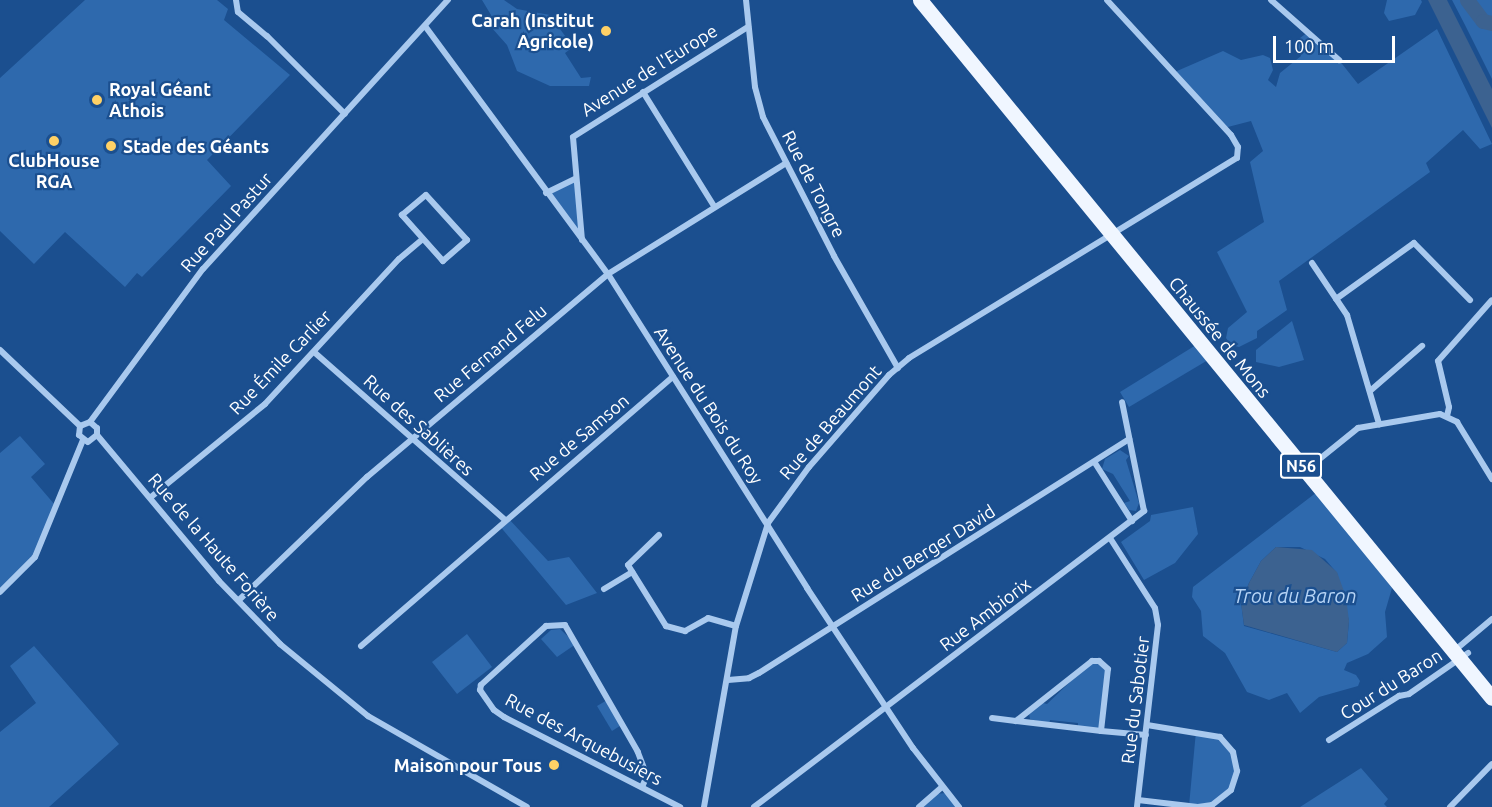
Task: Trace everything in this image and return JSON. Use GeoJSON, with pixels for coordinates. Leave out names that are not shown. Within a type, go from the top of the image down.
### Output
{"type":"FeatureCollection","features":[{"type":"Feature","properties":{"kind":"main road","name":"Chaussée de Mons"},"geometry":{"type":"LineString","coordinates":[[920,0],[1309,467],[1460,652],[1492,698]]}},
{"type":"Feature","properties":{"kind":"main road","name":"Chaussée de Mons"},"geometry":{"type":"LineString","coordinates":[[929,0],[1115,233]]}},
{"type":"Feature","properties":{"kind":"main road","name":"Chaussée de Mons"},"geometry":{"type":"LineString","coordinates":[[1460,652],[1492,683]]}},
{"type":"Feature","properties":{"kind":"street"},"geometry":{"type":"LineString","coordinates":[[237,0],[237,12],[267,36],[345,114]]}},
{"type":"Feature","properties":{"kind":"street","name":"Rue Paul Pastur"},"geometry":{"type":"LineString","coordinates":[[90,422],[203,269],[448,0]]}},
{"type":"Feature","properties":{"kind":"street","name":"Rue de Tongre"},"geometry":{"type":"LineString","coordinates":[[746,0],[758,100],[786,163],[898,368]]}},
{"type":"Feature","properties":{"kind":"street","name":"Rue de Beaumont"},"geometry":{"type":"LineString","coordinates":[[705,807],[736,626],[768,523],[809,467],[898,368],[1225,166],[1238,153],[1231,135],[1107,0]]}},
{"type":"Feature","properties":{"kind":"street"},"geometry":{"type":"LineString","coordinates":[[1271,0],[1339,60]]}},
{"type":"Feature","properties":{"kind":"street","name":"Avenue du Bois du Roy"},"geometry":{"type":"LineString","coordinates":[[425,26],[608,274],[886,707],[942,787],[959,807]]}},
{"type":"Feature","properties":{"kind":"street","name":"Avenue de l'Europe"},"geometry":{"type":"LineString","coordinates":[[582,241],[573,137],[748,27]]}},
{"type":"Feature","properties":{"kind":"street"},"geometry":{"type":"LineString","coordinates":[[643,92],[714,206]]}},
{"type":"Feature","properties":{"kind":"street","name":"Rue Fernand Felu"},"geometry":{"type":"LineString","coordinates":[[239,600],[367,477],[608,274],[786,163]]}},
{"type":"Feature","properties":{"kind":"street"},"geometry":{"type":"LineString","coordinates":[[546,193],[576,179]]}},
{"type":"Feature","properties":{"kind":"street"},"geometry":{"type":"LineString","coordinates":[[426,195],[467,240],[443,261],[423,239],[402,215],[426,195]]}},
{"type":"Feature","properties":{"kind":"street","name":"Rue Émile Carlier"},"geometry":{"type":"LineString","coordinates":[[151,497],[264,404],[399,259],[423,239]]}},
{"type":"Feature","properties":{"kind":"street"},"geometry":{"type":"LineString","coordinates":[[1336,299],[1414,243],[1470,300]]}},
{"type":"Feature","properties":{"kind":"street"},"geometry":{"type":"LineString","coordinates":[[1312,263],[1347,315],[1379,424]]}},
{"type":"Feature","properties":{"kind":"street"},"geometry":{"type":"LineString","coordinates":[[1447,416],[1449,407],[1438,361],[1492,300]]}},
{"type":"Feature","properties":{"kind":"street"},"geometry":{"type":"LineString","coordinates":[[1370,391],[1422,346]]}},
{"type":"Feature","properties":{"kind":"street"},"geometry":{"type":"LineString","coordinates":[[0,350],[80,426]]}},
{"type":"Feature","properties":{"kind":"street","name":"Rue des Sablières"},"geometry":{"type":"LineString","coordinates":[[314,352],[506,520]]}},
{"type":"Feature","properties":{"kind":"street","name":"Rue de Samson"},"geometry":{"type":"LineString","coordinates":[[361,646],[673,377]]}},
{"type":"Feature","properties":{"kind":"street"},"geometry":{"type":"LineString","coordinates":[[1095,463],[1132,521],[1144,511],[1122,402]]}},
{"type":"Feature","properties":{"kind":"street"},"geometry":{"type":"LineString","coordinates":[[1309,467],[1358,428],[1447,416],[1457,422],[1492,479]]}},
{"type":"Feature","properties":{"kind":"street"},"geometry":{"type":"LineString","coordinates":[[90,422],[96,426],[97,435],[91,441],[83,440],[79,435],[80,426],[90,422]]}},
{"type":"Feature","properties":{"kind":"street","name":"Rue de la Haute Forière"},"geometry":{"type":"LineString","coordinates":[[97,435],[239,600],[280,644],[368,716],[527,807]]}},
{"type":"Feature","properties":{"kind":"street","name":"Rue du Berger David"},"geometry":{"type":"LineString","coordinates":[[728,680],[749,678],[834,627],[1095,463],[1129,439]]}},
{"type":"Feature","properties":{"kind":"street"},"geometry":{"type":"LineString","coordinates":[[0,592],[35,557],[83,440]]}},
{"type":"Feature","properties":{"kind":"street","name":"Rue Ambiorix"},"geometry":{"type":"LineString","coordinates":[[754,807],[1132,521]]}},
{"type":"Feature","properties":{"kind":"street"},"geometry":{"type":"LineString","coordinates":[[659,535],[629,560],[632,572],[645,597],[671,629],[685,631],[708,618],[736,626]]}},
{"type":"Feature","properties":{"kind":"street","name":"Rue du Sabotier"},"geometry":{"type":"LineString","coordinates":[[1110,538],[1157,616],[1137,803]]}},
{"type":"Feature","properties":{"kind":"street"},"geometry":{"type":"LineString","coordinates":[[604,589],[632,572]]}},
{"type":"Feature","properties":{"kind":"street","name":"Cour du Baron"},"geometry":{"type":"LineString","coordinates":[[1329,740],[1399,696],[1409,694],[1460,652],[1492,619]]}},
{"type":"Feature","properties":{"kind":"street","name":"Rue des Arquebusiers"},"geometry":{"type":"LineString","coordinates":[[642,787],[647,776],[638,752],[572,631],[559,624],[546,626],[484,681],[480,690],[504,717],[680,807]]}},
{"type":"Feature","properties":{"kind":"street"},"geometry":{"type":"LineString","coordinates":[[1016,721],[1092,661],[1099,661],[1108,669],[1101,730]]}},
{"type":"Feature","properties":{"kind":"street"},"geometry":{"type":"LineString","coordinates":[[992,718],[1146,735]]}},
{"type":"Feature","properties":{"kind":"street"},"geometry":{"type":"LineString","coordinates":[[1137,803],[1212,805],[1231,790],[1237,771],[1233,752],[1220,737],[1147,725]]}},
{"type":"Feature","properties":{"kind":"street"},"geometry":{"type":"LineString","coordinates":[[1450,807],[1492,764]]}},
{"type":"Feature","properties":{"kind":"street"},"geometry":{"type":"LineString","coordinates":[[919,807],[942,787]]}},
{"type":"Feature","properties":{"kind":"shaded area","name":"Stade des Géants"},"geometry":{"type":"Polygon","coordinates":[[[85,0],[217,0],[228,9],[224,20],[290,75],[207,160],[231,186],[142,277],[137,273],[125,287],[65,232],[34,264],[0,231],[0,78],[85,0]]]}},
{"type":"Feature","properties":{"kind":"shaded area"},"geometry":{"type":"Polygon","coordinates":[[[482,0],[504,0],[517,9],[550,15],[573,47],[565,53],[581,78],[591,77],[589,86],[550,86],[517,71],[507,45],[491,27],[491,15],[482,0]]]}},
{"type":"Feature","properties":{"kind":"shaded area"},"geometry":{"type":"Polygon","coordinates":[[[1387,0],[1421,0],[1422,2],[1415,15],[1389,21],[1384,13],[1387,0]]]}},
{"type":"Feature","properties":{"kind":"shaded area"},"geometry":{"type":"Polygon","coordinates":[[[1452,0],[1492,0],[1492,79],[1465,25],[1452,0]]]}},
{"type":"Feature","properties":{"kind":"shaded area"},"geometry":{"type":"Polygon","coordinates":[[[1437,29],[1492,144],[1480,149],[1463,130],[1426,163],[1430,172],[1279,281],[1287,310],[1257,331],[1257,338],[1239,347],[1231,345],[1226,338],[1228,328],[1247,312],[1217,252],[1264,222],[1250,162],[1263,151],[1251,121],[1224,128],[1177,79],[1177,71],[1223,51],[1241,60],[1263,55],[1270,58],[1273,70],[1268,80],[1276,87],[1280,73],[1301,56],[1296,41],[1308,32],[1339,60],[1358,84],[1437,29]]]}},
{"type":"Feature","properties":{"kind":"shaded area"},"geometry":{"type":"Polygon","coordinates":[[[575,179],[582,241],[546,193],[575,179]]]}},
{"type":"Feature","properties":{"kind":"shaded area"},"geometry":{"type":"Polygon","coordinates":[[[1292,321],[1304,360],[1279,367],[1256,362],[1256,350],[1292,321]]]}},
{"type":"Feature","properties":{"kind":"shaded area"},"geometry":{"type":"Polygon","coordinates":[[[1196,345],[1208,360],[1129,407],[1120,392],[1196,345]]]}},
{"type":"Feature","properties":{"kind":"shaded area"},"geometry":{"type":"Polygon","coordinates":[[[20,436],[45,464],[31,477],[55,505],[35,557],[0,592],[0,453],[20,436]]]}},
{"type":"Feature","properties":{"kind":"shaded area"},"geometry":{"type":"Polygon","coordinates":[[[1120,450],[1129,456],[1126,460],[1139,503],[1136,511],[1129,510],[1124,503],[1130,501],[1113,474],[1102,469],[1105,459],[1120,450]]]}},
{"type":"Feature","properties":{"kind":"shaded area"},"geometry":{"type":"Polygon","coordinates":[[[1317,492],[1392,588],[1385,612],[1387,637],[1368,654],[1347,663],[1344,670],[1356,675],[1360,681],[1358,686],[1319,697],[1300,713],[1287,693],[1269,700],[1247,692],[1225,653],[1203,636],[1201,611],[1192,597],[1193,587],[1317,492]],[[1276,547],[1261,561],[1241,602],[1244,626],[1337,652],[1347,643],[1349,621],[1337,573],[1325,559],[1300,547],[1276,547]]]}},
{"type":"Feature","properties":{"kind":"shaded area"},"geometry":{"type":"Polygon","coordinates":[[[1193,507],[1198,534],[1175,563],[1144,580],[1121,542],[1150,521],[1151,515],[1193,507]]]}},
{"type":"Feature","properties":{"kind":"shaded area"},"geometry":{"type":"Polygon","coordinates":[[[508,518],[548,561],[569,557],[597,593],[566,605],[499,525],[508,518]]]}},
{"type":"Feature","properties":{"kind":"shaded area"},"geometry":{"type":"Polygon","coordinates":[[[560,629],[576,644],[557,657],[541,639],[551,630],[560,629]]]}},
{"type":"Feature","properties":{"kind":"shaded area"},"geometry":{"type":"Polygon","coordinates":[[[467,634],[492,667],[457,694],[432,662],[467,634]]]}},
{"type":"Feature","properties":{"kind":"shaded area"},"geometry":{"type":"Polygon","coordinates":[[[34,646],[119,744],[49,807],[0,807],[0,732],[36,703],[10,666],[34,646]]]}},
{"type":"Feature","properties":{"kind":"shaded area"},"geometry":{"type":"Polygon","coordinates":[[[1092,661],[1108,669],[1101,731],[1078,728],[1078,723],[1050,720],[1049,725],[1030,719],[1029,713],[1039,702],[1047,704],[1092,661]]]}},
{"type":"Feature","properties":{"kind":"shaded area"},"geometry":{"type":"Polygon","coordinates":[[[609,699],[623,724],[612,731],[597,706],[609,699]]]}},
{"type":"Feature","properties":{"kind":"shaded area"},"geometry":{"type":"Polygon","coordinates":[[[1196,731],[1213,734],[1233,752],[1236,780],[1220,801],[1189,806],[1196,731]]]}},
{"type":"Feature","properties":{"kind":"shaded area"},"geometry":{"type":"Polygon","coordinates":[[[1361,768],[1388,799],[1384,804],[1387,807],[1300,807],[1361,768]]]}},
{"type":"Feature","properties":{"kind":"shaded area"},"geometry":{"type":"Polygon","coordinates":[[[946,793],[959,807],[919,807],[935,794],[946,793]]]}},
{"type":"Feature","properties":{"kind":"water"},"geometry":{"type":"Polygon","coordinates":[[[1428,0],[1447,0],[1492,89],[1492,128],[1428,0]]]}},
{"type":"Feature","properties":{"kind":"water","name":"Trou du Baron"},"geometry":{"type":"Polygon","coordinates":[[[1276,547],[1312,550],[1337,572],[1346,597],[1349,621],[1347,643],[1337,652],[1244,625],[1241,603],[1249,583],[1261,561],[1276,547]]]}},
{"type":"Feature","properties":{"kind":"waterway"},"geometry":{"type":"LineString","coordinates":[[1467,0],[1483,21],[1492,23]]}},
{"type":"Feature","properties":{"kind":"place","name":"Carah (Institut Agricole)"},"geometry":{"type":"Point","coordinates":[606,31]}},
{"type":"Feature","properties":{"kind":"place","name":"Royal Géant Athois"},"geometry":{"type":"Point","coordinates":[97,100]}},
{"type":"Feature","properties":{"kind":"place","name":"ClubHouse RGA"},"geometry":{"type":"Point","coordinates":[54,141]}},
{"type":"Feature","properties":{"kind":"place","name":"Stade des Géants"},"geometry":{"type":"Point","coordinates":[111,146]}},
{"type":"Feature","properties":{"kind":"place","name":"Maison pour Tous"},"geometry":{"type":"Point","coordinates":[554,765]}}]}
